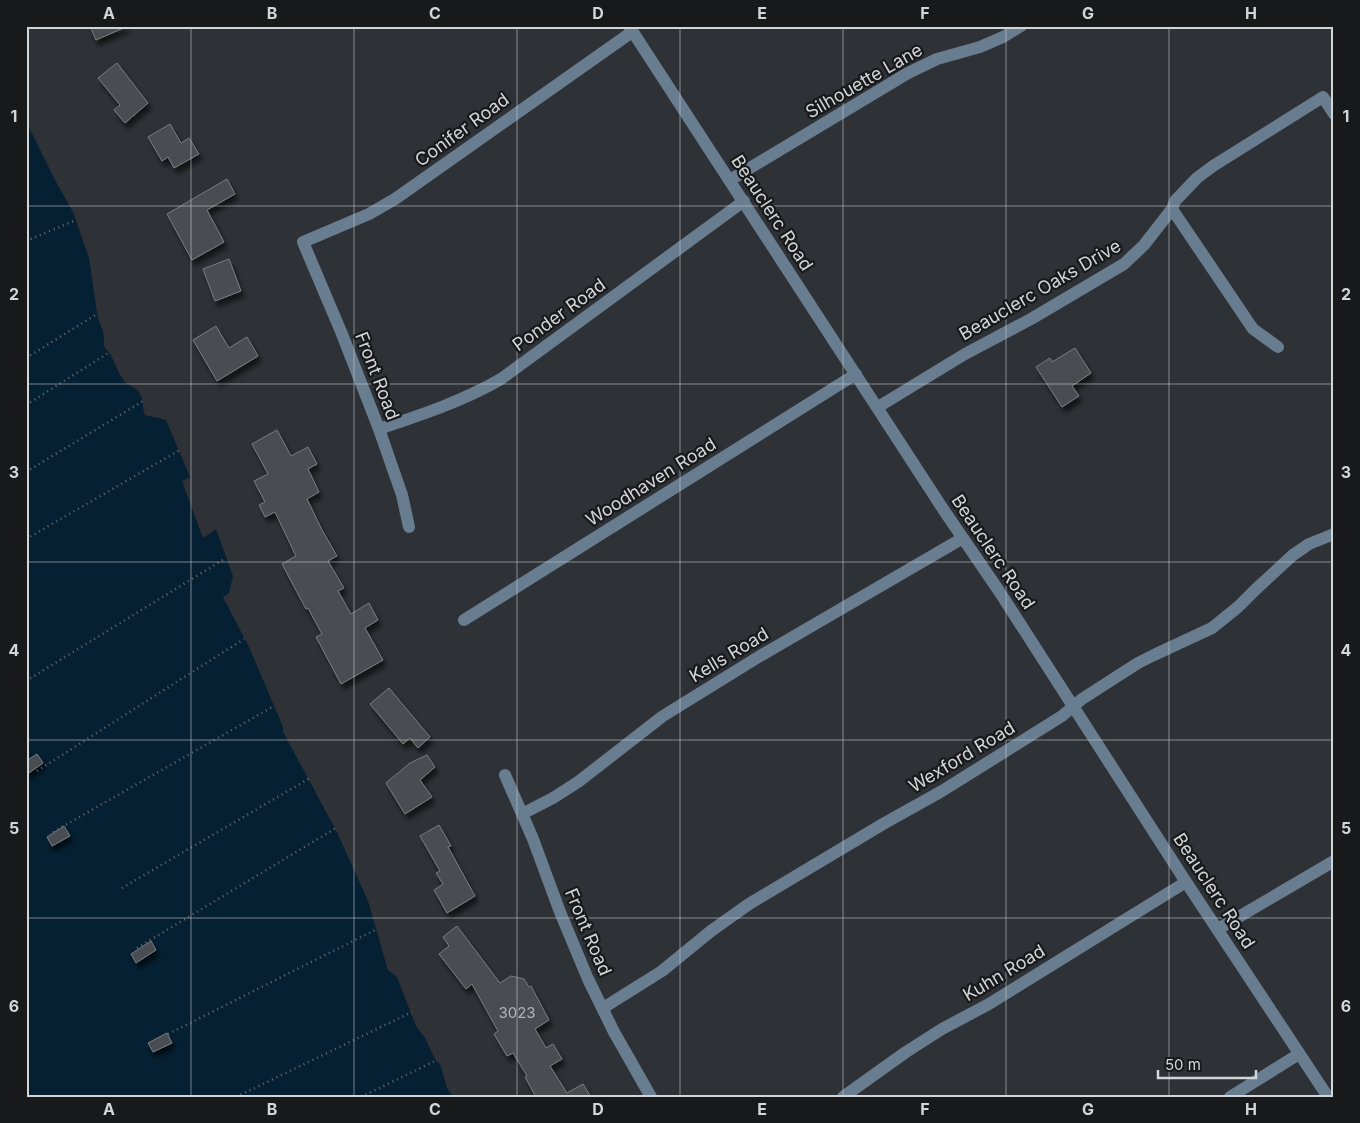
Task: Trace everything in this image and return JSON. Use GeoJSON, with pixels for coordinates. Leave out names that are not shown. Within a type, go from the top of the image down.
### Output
{"type":"FeatureCollection","features":[{"type":"Feature","properties":{"kind":"street","name":"Silhouette Lane"},"geometry":{"type":"LineString","coordinates":[[730,180],[908,73],[937,59],[980,47],[1003,37],[1021,26]]}},
{"type":"Feature","properties":{"kind":"street","name":"Beauclerc Road"},"geometry":{"type":"LineString","coordinates":[[630,29],[1328,1097]]}},
{"type":"Feature","properties":{"kind":"street","name":"Conifer Road"},"geometry":{"type":"LineString","coordinates":[[303,242],[369,214],[395,199],[630,29]]}},
{"type":"Feature","properties":{"kind":"street","name":"Beauclerc Oaks Drive"},"geometry":{"type":"LineString","coordinates":[[878,407],[965,354],[1031,320],[1124,264],[1144,245],[1184,191],[1213,166],[1323,97],[1334,114]]}},
{"type":"Feature","properties":{"kind":"street","name":"Ponder Road"},"geometry":{"type":"LineString","coordinates":[[379,429],[464,398],[483,390],[501,379],[744,202]]}},
{"type":"Feature","properties":{"kind":"street"},"geometry":{"type":"LineString","coordinates":[[1172,208],[1253,329],[1278,347]]}},
{"type":"Feature","properties":{"kind":"street","name":"Front Road"},"geometry":{"type":"LineString","coordinates":[[303,242],[379,429],[402,495],[408,527]]}},
{"type":"Feature","properties":{"kind":"street","name":"Woodhaven Road"},"geometry":{"type":"LineString","coordinates":[[464,620],[856,374]]}},
{"type":"Feature","properties":{"kind":"street","name":"Wexford Road"},"geometry":{"type":"LineString","coordinates":[[603,1008],[662,971],[711,931],[749,904],[942,791],[1062,716],[1082,699],[1138,663],[1212,628],[1238,607],[1293,555],[1309,544],[1334,534]]}},
{"type":"Feature","properties":{"kind":"street","name":"Kells Road"},"geometry":{"type":"LineString","coordinates":[[522,814],[578,782],[663,716],[760,656],[963,538]]}},
{"type":"Feature","properties":{"kind":"street","name":"Front Road"},"geometry":{"type":"LineString","coordinates":[[505,775],[588,980],[614,1032],[651,1097]]}},
{"type":"Feature","properties":{"kind":"street"},"geometry":{"type":"LineString","coordinates":[[1218,929],[1334,861]]}},
{"type":"Feature","properties":{"kind":"street","name":"Kuhn Road"},"geometry":{"type":"LineString","coordinates":[[843,1097],[934,1034],[989,1004],[1186,882]]}},
{"type":"Feature","properties":{"kind":"street"},"geometry":{"type":"LineString","coordinates":[[1230,1097],[1300,1054]]}},
{"type":"Feature","properties":{"kind":"path"},"geometry":{"type":"LineString","coordinates":[[26,241],[76,220]]}},
{"type":"Feature","properties":{"kind":"path"},"geometry":{"type":"LineString","coordinates":[[26,358],[97,314]]}},
{"type":"Feature","properties":{"kind":"path"},"geometry":{"type":"LineString","coordinates":[[26,405],[110,352]]}},
{"type":"Feature","properties":{"kind":"path"},"geometry":{"type":"LineString","coordinates":[[26,472],[143,401]]}},
{"type":"Feature","properties":{"kind":"path"},"geometry":{"type":"LineString","coordinates":[[26,539],[180,450]]}},
{"type":"Feature","properties":{"kind":"path"},"geometry":{"type":"LineString","coordinates":[[26,681],[226,558]]}},
{"type":"Feature","properties":{"kind":"path"},"geometry":{"type":"LineString","coordinates":[[37,771],[244,639]]}},
{"type":"Feature","properties":{"kind":"path"},"geometry":{"type":"LineString","coordinates":[[53,832],[274,706]]}},
{"type":"Feature","properties":{"kind":"path"},"geometry":{"type":"LineString","coordinates":[[122,888],[310,778]]}},
{"type":"Feature","properties":{"kind":"path"},"geometry":{"type":"LineString","coordinates":[[137,948],[336,828]]}},
{"type":"Feature","properties":{"kind":"path"},"geometry":{"type":"LineString","coordinates":[[168,1034],[377,929]]}},
{"type":"Feature","properties":{"kind":"path"},"geometry":{"type":"LineString","coordinates":[[236,1097],[412,1012]]}},
{"type":"Feature","properties":{"kind":"path"},"geometry":{"type":"LineString","coordinates":[[361,1097],[437,1060]]}},
{"type":"Feature","properties":{"kind":"water"},"geometry":{"type":"Polygon","coordinates":[[[26,121],[73,212],[89,258],[98,319],[104,336],[104,347],[124,381],[139,392],[145,415],[166,420],[190,477],[182,481],[203,538],[216,529],[233,576],[229,593],[223,597],[250,649],[283,727],[283,732],[336,830],[368,901],[388,970],[397,977],[416,1026],[425,1038],[436,1061],[440,1064],[447,1088],[453,1097],[26,1097],[26,121]]]}},
{"type":"Feature","properties":{"kind":"building"},"geometry":{"type":"Polygon","coordinates":[[[90,26],[128,26],[96,40],[90,26]]]}},
{"type":"Feature","properties":{"kind":"building"},"geometry":{"type":"Polygon","coordinates":[[[117,63],[148,103],[125,123],[114,110],[120,105],[98,78],[117,63]]]}},
{"type":"Feature","properties":{"kind":"building"},"geometry":{"type":"Polygon","coordinates":[[[170,124],[181,143],[189,138],[199,154],[174,168],[168,157],[162,161],[148,137],[170,124]]]}},
{"type":"Feature","properties":{"kind":"building"},"geometry":{"type":"Polygon","coordinates":[[[227,179],[235,194],[207,210],[224,242],[192,260],[167,214],[227,179]]]}},
{"type":"Feature","properties":{"kind":"building"},"geometry":{"type":"Polygon","coordinates":[[[229,259],[241,291],[215,301],[203,269],[229,259]]]}},
{"type":"Feature","properties":{"kind":"building"},"geometry":{"type":"Polygon","coordinates":[[[216,326],[229,348],[247,337],[258,356],[217,381],[193,340],[216,326]]]}},
{"type":"Feature","properties":{"kind":"building"},"geometry":{"type":"Polygon","coordinates":[[[1075,348],[1091,373],[1072,386],[1079,396],[1062,407],[1036,367],[1050,358],[1052,362],[1075,348]]]}},
{"type":"Feature","properties":{"kind":"building"},"geometry":{"type":"Polygon","coordinates":[[[277,430],[291,456],[308,447],[317,464],[308,469],[319,492],[307,499],[337,556],[328,561],[344,588],[338,591],[351,614],[369,603],[378,620],[365,628],[383,660],[341,684],[316,637],[322,634],[282,564],[296,556],[275,512],[265,517],[259,505],[265,502],[254,481],[268,474],[252,444],[277,430]]]}},
{"type":"Feature","properties":{"kind":"building"},"geometry":{"type":"Polygon","coordinates":[[[389,688],[430,737],[418,748],[410,738],[403,744],[370,704],[389,688]]]}},
{"type":"Feature","properties":{"kind":"building"},"geometry":{"type":"Polygon","coordinates":[[[37,754],[43,763],[26,775],[26,761],[37,754]]]}},
{"type":"Feature","properties":{"kind":"building"},"geometry":{"type":"Polygon","coordinates":[[[427,755],[435,767],[420,780],[432,797],[405,814],[386,783],[410,763],[427,755]]]}},
{"type":"Feature","properties":{"kind":"building"},"geometry":{"type":"Polygon","coordinates":[[[439,825],[451,846],[448,847],[475,896],[447,913],[434,890],[443,884],[436,873],[440,871],[420,836],[439,825]]]}},
{"type":"Feature","properties":{"kind":"building"},"geometry":{"type":"Polygon","coordinates":[[[64,826],[70,836],[52,846],[47,837],[64,826]]]}},
{"type":"Feature","properties":{"kind":"building"},"geometry":{"type":"Polygon","coordinates":[[[457,926],[500,983],[511,976],[524,979],[529,987],[531,986],[549,1020],[535,1029],[546,1048],[553,1044],[562,1059],[550,1066],[567,1093],[583,1084],[591,1097],[536,1097],[525,1077],[527,1076],[513,1053],[507,1056],[494,1034],[498,1031],[472,984],[466,989],[439,954],[449,946],[443,937],[457,926]]]}},
{"type":"Feature","properties":{"kind":"building"},"geometry":{"type":"Polygon","coordinates":[[[151,941],[156,950],[136,963],[131,954],[151,941]]]}},
{"type":"Feature","properties":{"kind":"building"},"geometry":{"type":"Polygon","coordinates":[[[167,1033],[172,1043],[153,1052],[148,1043],[167,1033]]]}}]}
